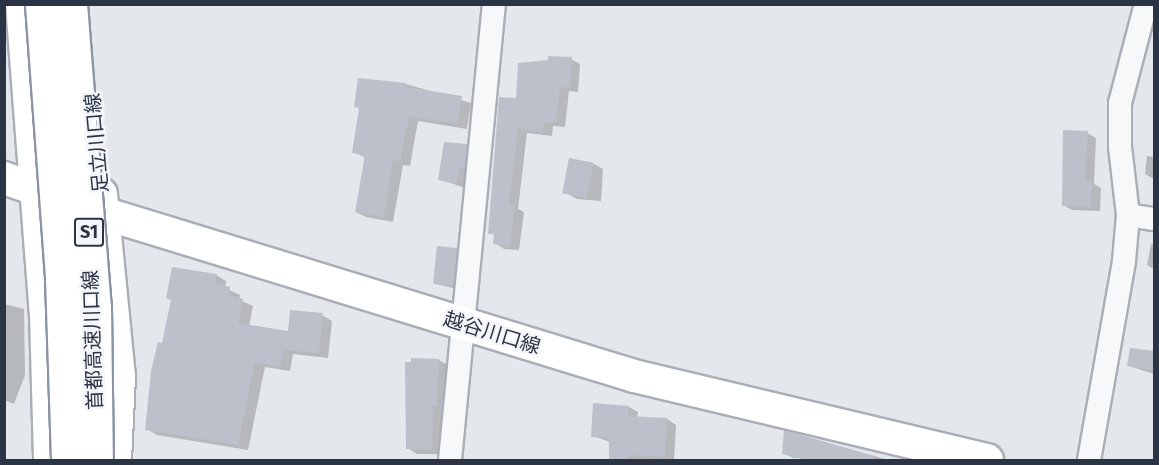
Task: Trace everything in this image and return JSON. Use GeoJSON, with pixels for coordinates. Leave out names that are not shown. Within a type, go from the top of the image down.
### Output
{"type":"FeatureCollection","features":[{"type":"Feature","properties":{"kind":"highway","name":"首都高速川口線"},"geometry":{"type":"LineString","coordinates":[[42,4],[62,278],[68,460]]}},
{"type":"Feature","properties":{"kind":"highway","name":"首都高速川口線"},"geometry":{"type":"LineString","coordinates":[[70,4],[94,307],[96,460]]}},
{"type":"Feature","properties":{"kind":"main road"},"geometry":{"type":"LineString","coordinates":[[22,4],[38,189],[50,460]]}},
{"type":"Feature","properties":{"kind":"main road","name":"足立川口線"},"geometry":{"type":"LineString","coordinates":[[86,4],[118,376],[115,460]]}},
{"type":"Feature","properties":{"kind":"main road","name":"越谷川口線"},"geometry":{"type":"LineString","coordinates":[[4,178],[103,213],[463,325],[743,404],[987,460]]}},
{"type":"Feature","properties":{"kind":"street"},"geometry":{"type":"LineString","coordinates":[[450,460],[494,4]]}},
{"type":"Feature","properties":{"kind":"street"},"geometry":{"type":"LineString","coordinates":[[1089,460],[1124,261],[1128,215],[1120,147],[1120,103],[1146,4]]}},
{"type":"Feature","properties":{"kind":"street"},"geometry":{"type":"LineString","coordinates":[[1128,215],[1155,219]]}},
{"type":"Feature","properties":{"kind":"building"},"geometry":{"type":"Polygon","coordinates":[[[548,56],[572,57],[570,88],[560,87],[556,123],[544,122],[543,132],[518,129],[509,205],[515,205],[510,246],[493,244],[494,234],[488,234],[499,97],[516,98],[518,63],[548,60],[548,56]]]}},
{"type":"Feature","properties":{"kind":"building"},"geometry":{"type":"Polygon","coordinates":[[[358,78],[406,83],[406,87],[462,96],[457,124],[409,116],[400,162],[393,160],[384,217],[355,212],[365,155],[352,153],[359,108],[354,107],[358,78]]]}},
{"type":"Feature","properties":{"kind":"building"},"geometry":{"type":"Polygon","coordinates":[[[1063,130],[1088,131],[1085,181],[1092,181],[1091,207],[1062,206],[1063,130]]]}},
{"type":"Feature","properties":{"kind":"building"},"geometry":{"type":"Polygon","coordinates":[[[444,142],[467,144],[465,168],[459,168],[456,184],[438,180],[444,142]]]}},
{"type":"Feature","properties":{"kind":"building"},"geometry":{"type":"Polygon","coordinates":[[[569,158],[594,163],[587,198],[562,193],[569,158]]]}},
{"type":"Feature","properties":{"kind":"building"},"geometry":{"type":"Polygon","coordinates":[[[437,246],[457,248],[453,286],[433,284],[437,246]]]}},
{"type":"Feature","properties":{"kind":"building"},"geometry":{"type":"Polygon","coordinates":[[[172,267],[217,274],[215,284],[230,287],[229,296],[243,299],[238,323],[288,331],[290,310],[323,313],[319,353],[283,350],[280,367],[255,362],[238,445],[145,430],[151,371],[158,342],[162,343],[171,300],[166,298],[172,267]]]}},
{"type":"Feature","properties":{"kind":"building"},"geometry":{"type":"Polygon","coordinates":[[[1130,348],[1155,351],[1155,371],[1127,366],[1130,348]]]}},
{"type":"Feature","properties":{"kind":"building"},"geometry":{"type":"Polygon","coordinates":[[[411,358],[439,359],[437,406],[433,405],[432,450],[406,449],[405,362],[411,362],[411,358]]]}},
{"type":"Feature","properties":{"kind":"building"},"geometry":{"type":"Polygon","coordinates":[[[593,403],[629,406],[628,416],[667,418],[665,457],[628,455],[628,460],[609,460],[609,438],[591,437],[593,403]]]}},
{"type":"Feature","properties":{"kind":"building"},"geometry":{"type":"Polygon","coordinates":[[[784,430],[874,456],[873,460],[807,460],[782,454],[784,430]]]}}]}
